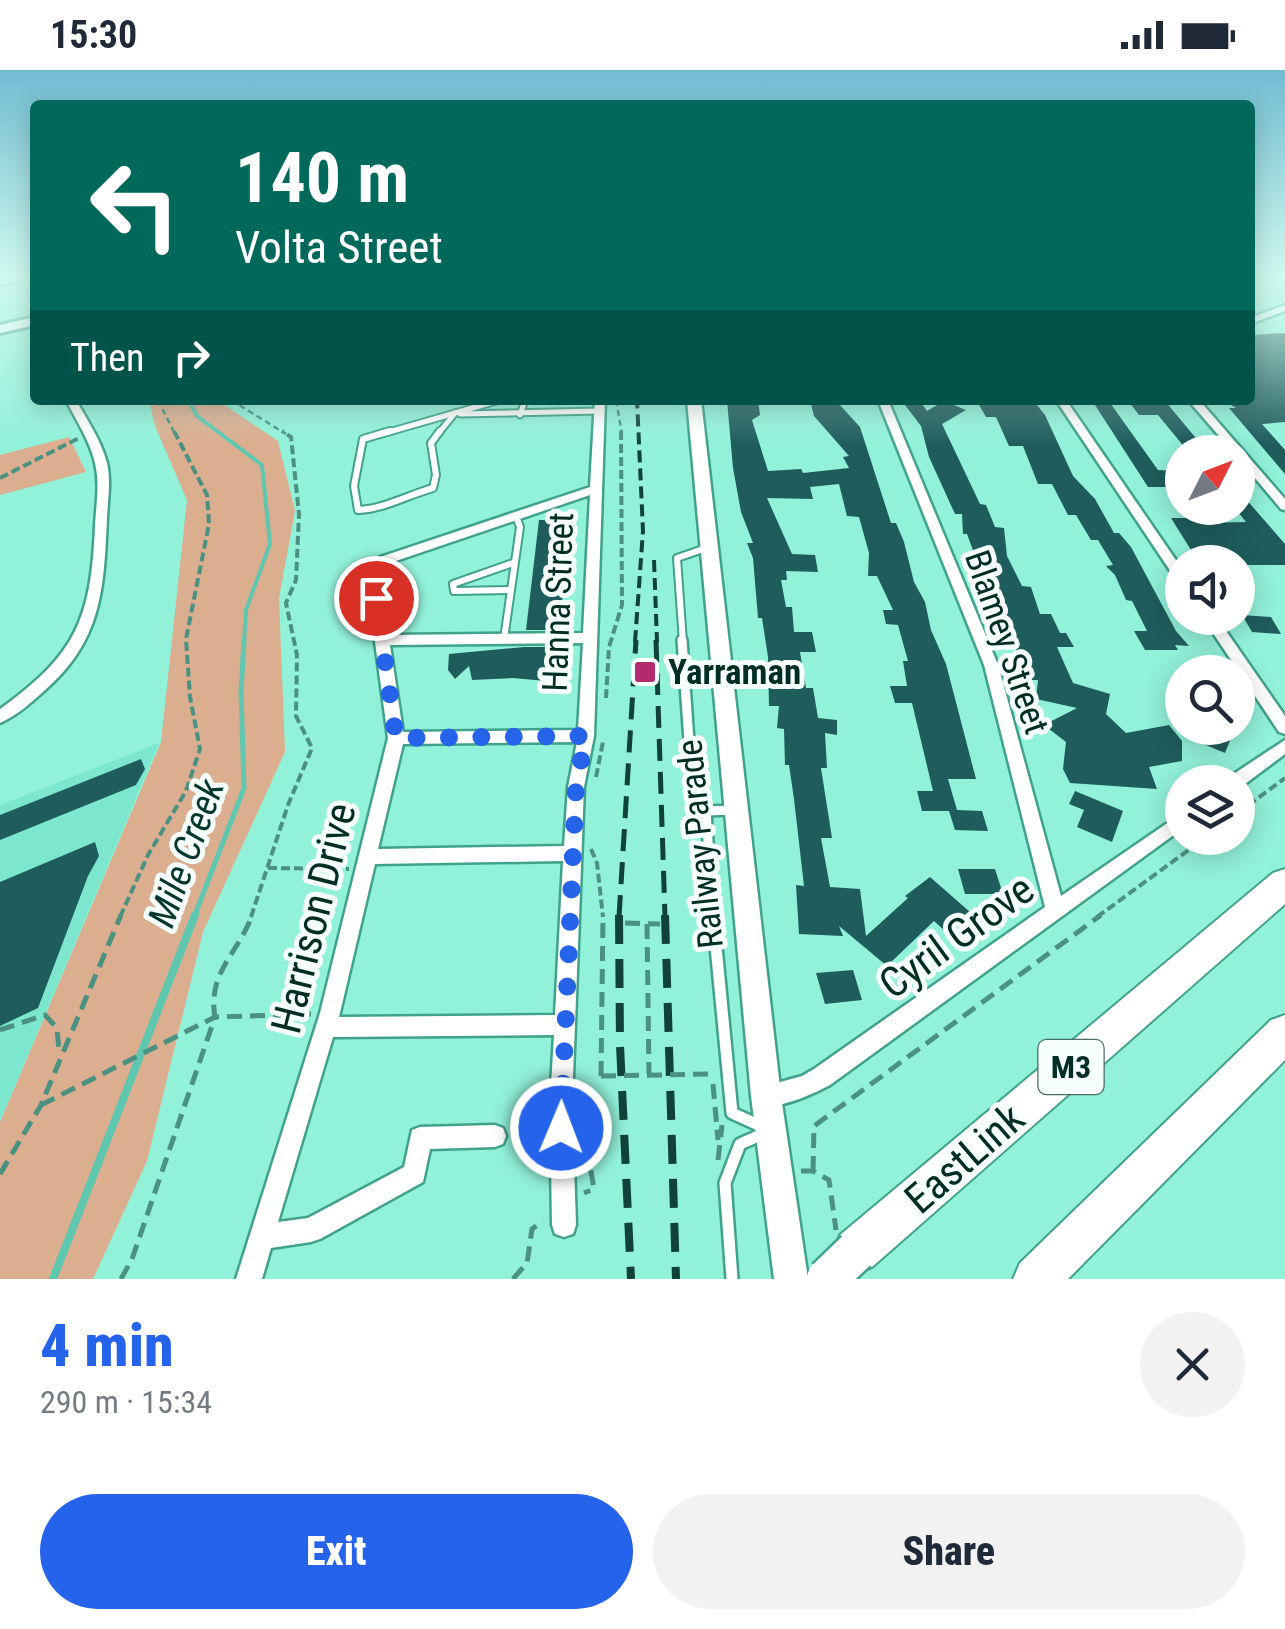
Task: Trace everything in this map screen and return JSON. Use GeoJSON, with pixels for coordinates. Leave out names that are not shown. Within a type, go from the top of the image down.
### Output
{"type":"FeatureCollection","features":[{"type":"Feature","properties":{"kind":"highway","name":"EastLink"},"geometry":{"type":"LineString","coordinates":[[840,1257],[1285,883]]}},
{"type":"Feature","properties":{"kind":"highway"},"geometry":{"type":"LineString","coordinates":[[1036,1279],[1285,1033]]}},
{"type":"Feature","properties":{"kind":"main road","name":"Railway Parade"},"geometry":{"type":"LineString","coordinates":[[695,405],[766,1096],[791,1279]]}},
{"type":"Feature","properties":{"kind":"street"},"geometry":{"type":"LineString","coordinates":[[0,717],[29,697],[69,658],[85,634],[95,604],[102,464],[74,405]]}},
{"type":"Feature","properties":{"kind":"street","name":"Hanna Street"},"geometry":{"type":"LineString","coordinates":[[564,1225],[561,1115],[582,850],[576,786],[594,736],[589,638],[599,405]]}},
{"type":"Feature","properties":{"kind":"street","name":"Blamey Street"},"geometry":{"type":"LineString","coordinates":[[885,405],[992,665],[1055,910]]}},
{"type":"Feature","properties":{"kind":"street"},"geometry":{"type":"LineString","coordinates":[[1064,405],[1165,553]]}},
{"type":"Feature","properties":{"kind":"street"},"geometry":{"type":"LineString","coordinates":[[1196,405],[1285,506]]}},
{"type":"Feature","properties":{"kind":"street"},"geometry":{"type":"LineString","coordinates":[[516,516],[596,489]]}},
{"type":"Feature","properties":{"kind":"street","name":"Harrison Drive"},"geometry":{"type":"LineString","coordinates":[[249,1279],[328,1020],[396,738],[372,568],[385,560],[516,516]]}},
{"type":"Feature","properties":{"kind":"street"},"geometry":{"type":"LineString","coordinates":[[1222,635],[1285,728]]}},
{"type":"Feature","properties":{"kind":"street"},"geometry":{"type":"LineString","coordinates":[[382,640],[589,638]]}},
{"type":"Feature","properties":{"kind":"street"},"geometry":{"type":"LineString","coordinates":[[396,738],[594,736]]}},
{"type":"Feature","properties":{"kind":"street"},"geometry":{"type":"LineString","coordinates":[[1255,767],[1285,746]]}},
{"type":"Feature","properties":{"kind":"street","name":"Cyril Grove"},"geometry":{"type":"LineString","coordinates":[[766,1096],[806,1086],[822,1077],[1165,832]]}},
{"type":"Feature","properties":{"kind":"street"},"geometry":{"type":"LineString","coordinates":[[366,863],[582,850]]}},
{"type":"Feature","properties":{"kind":"street"},"geometry":{"type":"LineString","coordinates":[[328,1020],[566,1025]]}},
{"type":"Feature","properties":{"kind":"street"},"geometry":{"type":"LineString","coordinates":[[262,1237],[310,1230],[405,1180],[414,1174],[420,1138],[495,1136]]}},
{"type":"Feature","properties":{"kind":"lane"},"geometry":{"type":"LineString","coordinates":[[455,413],[431,443],[436,475],[432,488],[397,498],[377,509],[358,510],[354,486],[362,440],[455,413],[483,405]]}},
{"type":"Feature","properties":{"kind":"lane"},"geometry":{"type":"LineString","coordinates":[[520,414],[523,405]]}},
{"type":"Feature","properties":{"kind":"lane"},"geometry":{"type":"LineString","coordinates":[[455,413],[520,414],[599,405]]}},
{"type":"Feature","properties":{"kind":"lane"},"geometry":{"type":"LineString","coordinates":[[504,638],[520,527],[516,516]]}},
{"type":"Feature","properties":{"kind":"lane"},"geometry":{"type":"LineString","coordinates":[[709,547],[677,558],[692,785],[706,810],[732,1114],[772,1130]]}},
{"type":"Feature","properties":{"kind":"lane"},"geometry":{"type":"LineString","coordinates":[[510,590],[454,591],[453,584],[513,563]]}},
{"type":"Feature","properties":{"kind":"lane"},"geometry":{"type":"LineString","coordinates":[[706,810],[737,810]]}},
{"type":"Feature","properties":{"kind":"lane"},"geometry":{"type":"LineString","coordinates":[[732,1279],[727,1171],[740,1144],[772,1130]]}},
{"type":"Feature","properties":{"kind":"path"},"geometry":{"type":"LineString","coordinates":[[0,1174],[41,1105],[148,855],[186,791],[200,749],[190,697],[186,639],[209,524],[207,496],[161,405]]}},
{"type":"Feature","properties":{"kind":"path"},"geometry":{"type":"LineString","coordinates":[[121,1279],[132,1259],[215,1017],[210,995],[228,953],[244,938],[288,804],[312,748],[296,716],[297,655],[286,603],[296,580],[299,514],[295,449],[292,437],[238,405]]}},
{"type":"Feature","properties":{"kind":"path"},"geometry":{"type":"LineString","coordinates":[[606,700],[609,647],[622,605],[624,446],[617,405]]}},
{"type":"Feature","properties":{"kind":"path"},"geometry":{"type":"LineString","coordinates":[[0,478],[88,434]]}},
{"type":"Feature","properties":{"kind":"path"},"geometry":{"type":"LineString","coordinates":[[594,736],[597,775]]}},
{"type":"Feature","properties":{"kind":"path"},"geometry":{"type":"LineString","coordinates":[[1255,800],[1285,778]]}},
{"type":"Feature","properties":{"kind":"path"},"geometry":{"type":"LineString","coordinates":[[582,850],[597,856],[603,900],[601,1076],[712,1074],[718,1149]]}},
{"type":"Feature","properties":{"kind":"path"},"geometry":{"type":"LineString","coordinates":[[813,1171],[814,1126],[1181,855]]}},
{"type":"Feature","properties":{"kind":"path"},"geometry":{"type":"LineString","coordinates":[[268,868],[366,863]]}},
{"type":"Feature","properties":{"kind":"path"},"geometry":{"type":"LineString","coordinates":[[625,923],[660,924]]}},
{"type":"Feature","properties":{"kind":"path"},"geometry":{"type":"LineString","coordinates":[[647,924],[648,1074]]}},
{"type":"Feature","properties":{"kind":"path"},"geometry":{"type":"LineString","coordinates":[[0,1030],[46,1016],[57,1028],[59,1056]]}},
{"type":"Feature","properties":{"kind":"path"},"geometry":{"type":"LineString","coordinates":[[41,1105],[215,1017],[328,1020]]}},
{"type":"Feature","properties":{"kind":"path"},"geometry":{"type":"LineString","coordinates":[[779,1171],[813,1171],[829,1180],[840,1257]]}},
{"type":"Feature","properties":{"kind":"shaded area"},"geometry":{"type":"Polygon","coordinates":[[[150,405],[224,405],[278,441],[295,511],[279,598],[285,752],[203,932],[147,1161],[93,1279],[0,1279],[0,1122],[161,742],[187,500],[155,426],[150,405]]]}},
{"type":"Feature","properties":{"kind":"shaded area"},"geometry":{"type":"Polygon","coordinates":[[[69,437],[86,472],[0,495],[0,455],[69,437]]]}},
{"type":"Feature","properties":{"kind":"shaded area"},"geometry":{"type":"Polygon","coordinates":[[[159,743],[0,1121],[0,805],[159,743]]]}},
{"type":"Feature","properties":{"kind":"building"},"geometry":{"type":"Polygon","coordinates":[[[1285,333],[1285,422],[1262,424],[1285,450],[1285,474],[1229,408],[1255,405],[1255,335],[1285,333]]]}},
{"type":"Feature","properties":{"kind":"building"},"geometry":{"type":"Polygon","coordinates":[[[727,405],[759,405],[760,415],[752,420],[768,471],[801,469],[803,473],[849,468],[843,457],[849,456],[814,416],[811,405],[840,405],[860,427],[891,523],[896,523],[904,542],[914,582],[946,664],[976,779],[948,779],[957,810],[982,811],[988,831],[955,830],[949,811],[922,811],[917,791],[933,791],[912,703],[895,703],[890,686],[907,686],[903,661],[908,661],[898,625],[886,624],[883,610],[893,610],[877,576],[868,576],[869,553],[859,517],[847,516],[839,484],[810,487],[813,499],[767,498],[792,554],[815,555],[818,572],[786,571],[787,580],[781,580],[786,607],[792,607],[794,632],[812,632],[816,652],[800,652],[806,688],[813,688],[818,718],[837,720],[837,735],[825,733],[827,768],[821,768],[832,838],[821,838],[830,887],[860,889],[866,936],[930,877],[970,912],[946,932],[934,921],[887,966],[839,926],[843,936],[799,934],[796,885],[804,886],[794,799],[789,765],[785,765],[784,729],[777,728],[779,706],[769,706],[768,657],[762,618],[758,618],[753,558],[747,543],[753,543],[741,512],[727,405]]]}},
{"type":"Feature","properties":{"kind":"building"},"geometry":{"type":"Polygon","coordinates":[[[905,405],[923,405],[927,411],[937,405],[966,410],[942,424],[980,504],[986,505],[995,527],[1004,528],[1007,556],[1022,586],[1031,587],[1040,614],[1051,614],[1060,633],[1066,633],[1074,647],[1057,647],[1073,683],[1110,694],[1106,714],[1126,733],[1165,726],[1165,745],[1182,745],[1182,761],[1149,767],[1157,789],[1070,783],[1063,769],[1066,742],[1044,725],[1077,708],[1036,699],[1038,680],[1030,680],[993,597],[979,553],[974,553],[967,534],[963,534],[962,514],[955,514],[929,457],[921,426],[905,405]]]}},
{"type":"Feature","properties":{"kind":"building"},"geometry":{"type":"Polygon","coordinates":[[[979,405],[1037,405],[1073,476],[1095,499],[1114,533],[1119,533],[1131,547],[1165,610],[1165,635],[1179,635],[1189,646],[1145,650],[1134,631],[1147,631],[1132,601],[1126,600],[1115,575],[1106,566],[1113,565],[1098,540],[1091,540],[1076,515],[1068,515],[1052,484],[1038,484],[1023,446],[1009,446],[996,417],[986,417],[979,405]]]}},
{"type":"Feature","properties":{"kind":"building"},"geometry":{"type":"Polygon","coordinates":[[[1095,405],[1112,405],[1158,470],[1165,470],[1165,487],[1148,487],[1095,405]]]}},
{"type":"Feature","properties":{"kind":"building"},"geometry":{"type":"Polygon","coordinates":[[[1131,405],[1168,405],[1193,435],[1174,435],[1158,415],[1139,415],[1131,405]]]}},
{"type":"Feature","properties":{"kind":"building"},"geometry":{"type":"Polygon","coordinates":[[[1255,510],[1285,544],[1285,565],[1255,565],[1255,545],[1188,545],[1175,525],[1255,525],[1255,510]]]}},
{"type":"Feature","properties":{"kind":"building"},"geometry":{"type":"Polygon","coordinates":[[[539,520],[569,520],[560,625],[556,625],[556,630],[526,630],[539,520]]]}},
{"type":"Feature","properties":{"kind":"building"},"geometry":{"type":"Polygon","coordinates":[[[1255,616],[1271,617],[1281,634],[1255,632],[1255,616]]]}},
{"type":"Feature","properties":{"kind":"building"},"geometry":{"type":"Polygon","coordinates":[[[557,647],[558,669],[551,669],[557,682],[472,680],[469,666],[455,679],[448,670],[449,654],[557,647]]]}},
{"type":"Feature","properties":{"kind":"building"},"geometry":{"type":"Polygon","coordinates":[[[1206,745],[1228,745],[1225,753],[1206,745]]]}},
{"type":"Feature","properties":{"kind":"building"},"geometry":{"type":"Polygon","coordinates":[[[141,759],[145,769],[136,785],[0,840],[0,815],[141,759]]]}},
{"type":"Feature","properties":{"kind":"building"},"geometry":{"type":"Polygon","coordinates":[[[1075,791],[1123,811],[1112,842],[1077,827],[1084,810],[1069,804],[1075,791]]]}},
{"type":"Feature","properties":{"kind":"building"},"geometry":{"type":"Polygon","coordinates":[[[95,842],[99,856],[38,1008],[0,1026],[0,882],[95,842]]]}},
{"type":"Feature","properties":{"kind":"building"},"geometry":{"type":"Polygon","coordinates":[[[958,869],[995,869],[1003,894],[965,894],[958,869]]]}},
{"type":"Feature","properties":{"kind":"building"},"geometry":{"type":"Polygon","coordinates":[[[853,970],[862,1000],[825,1004],[816,973],[853,970]]]}},
{"type":"Feature","properties":{"kind":"waterway","name":"Mile Creek"},"geometry":{"type":"LineString","coordinates":[[191,405],[197,416],[262,465],[270,544],[246,610],[244,642]]}},
{"type":"Feature","properties":{"kind":"waterway","name":"Mile Creek"},"geometry":{"type":"LineString","coordinates":[[194,917],[244,788],[244,640]]}},
{"type":"Feature","properties":{"kind":"waterway","name":"Mile Creek"},"geometry":{"type":"LineString","coordinates":[[53,1279],[195,915]]}},
{"type":"Feature","properties":{"kind":"railway"},"geometry":{"type":"LineString","coordinates":[[635,642],[643,531],[637,405]]}},
{"type":"Feature","properties":{"kind":"railway"},"geometry":{"type":"LineString","coordinates":[[654,560],[657,642]]}},
{"type":"Feature","properties":{"kind":"railway"},"geometry":{"type":"LineString","coordinates":[[619,917],[636,640]]}},
{"type":"Feature","properties":{"kind":"railway"},"geometry":{"type":"LineString","coordinates":[[656,640],[665,917]]}},
{"type":"Feature","properties":{"kind":"railway"},"geometry":{"type":"LineString","coordinates":[[665,915],[676,1279]]}},
{"type":"Feature","properties":{"kind":"railway"},"geometry":{"type":"LineString","coordinates":[[619,917],[620,1045],[631,1279]]}},
{"type":"Feature","properties":{"kind":"place","name":"Yarraman"},"geometry":{"type":"Point","coordinates":[645,672]}},
{"type":"Feature","properties":{"kind":"route"},"geometry":{"type":"LineString","coordinates":[[376,598],[396,738],[586,736],[576,786],[561,1128]]}}]}
